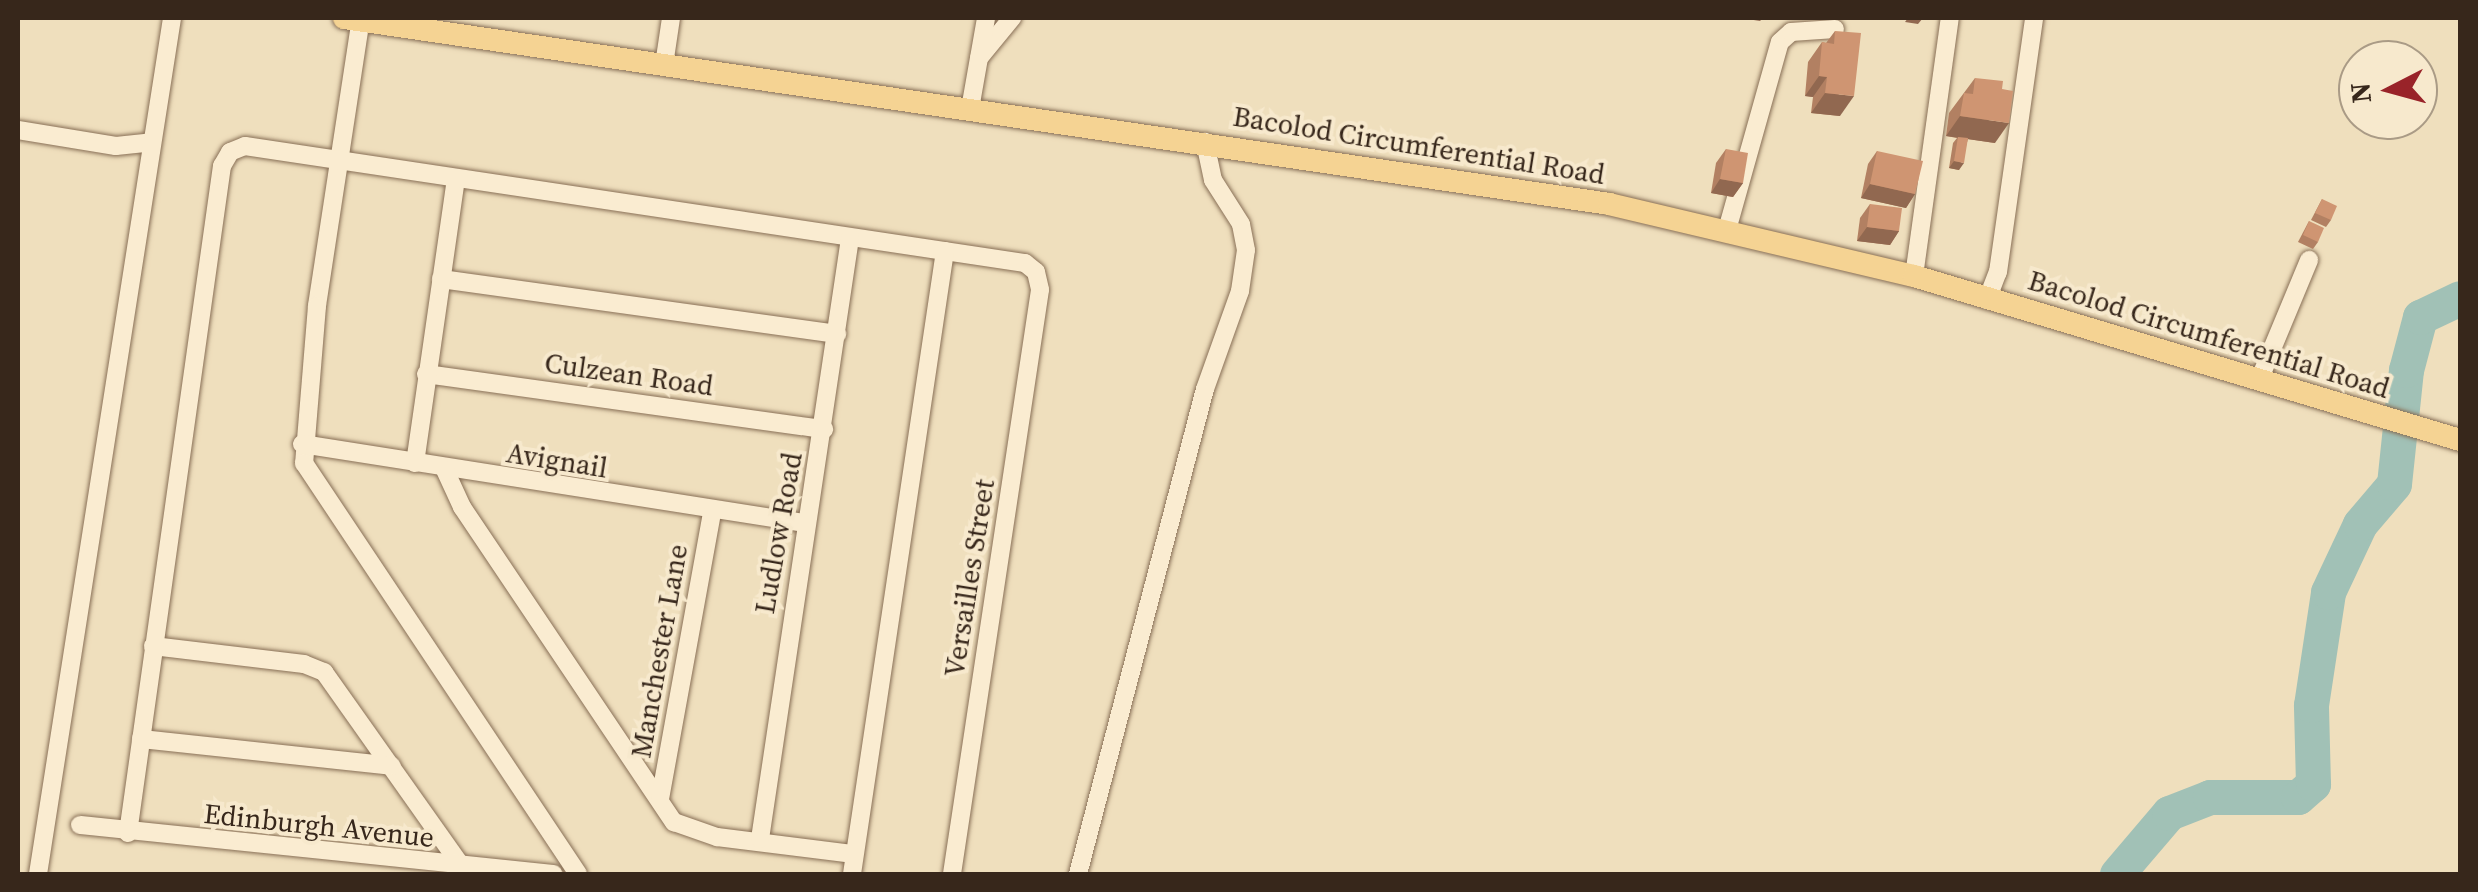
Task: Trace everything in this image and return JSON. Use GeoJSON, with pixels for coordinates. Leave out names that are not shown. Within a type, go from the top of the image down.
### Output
{"type":"FeatureCollection","features":[{"type":"Feature","properties":{"kind":"main road","name":"Bacolod Circumferential Road"},"geometry":{"type":"LineString","coordinates":[[355,18],[1609,204],[1914,276],[2449,437]]}},
{"type":"Feature","properties":{"kind":"street"},"geometry":{"type":"LineString","coordinates":[[38,874],[172,18]]}},
{"type":"Feature","properties":{"kind":"street"},"geometry":{"type":"LineString","coordinates":[[355,18],[342,159],[302,444],[314,480],[578,874]]}},
{"type":"Feature","properties":{"kind":"street"},"geometry":{"type":"LineString","coordinates":[[664,65],[671,18]]}},
{"type":"Feature","properties":{"kind":"street"},"geometry":{"type":"LineString","coordinates":[[970,109],[986,18]]}},
{"type":"Feature","properties":{"kind":"street"},"geometry":{"type":"LineString","coordinates":[[979,58],[1012,18]]}},
{"type":"Feature","properties":{"kind":"street"},"geometry":{"type":"LineString","coordinates":[[1914,276],[1950,18]]}},
{"type":"Feature","properties":{"kind":"street"},"geometry":{"type":"LineString","coordinates":[[1987,300],[1998,272],[2034,18]]}},
{"type":"Feature","properties":{"kind":"street"},"geometry":{"type":"LineString","coordinates":[[1726,230],[1780,42],[1791,32],[1835,29]]}},
{"type":"Feature","properties":{"kind":"street"},"geometry":{"type":"LineString","coordinates":[[18,130],[116,146],[152,142]]}},
{"type":"Feature","properties":{"kind":"street"},"geometry":{"type":"LineString","coordinates":[[1078,874],[1204,389],[1240,290],[1246,250],[1241,224],[1213,180],[1205,142]]}},
{"type":"Feature","properties":{"kind":"street"},"geometry":{"type":"LineString","coordinates":[[128,834],[222,166],[230,152],[244,146],[945,251],[852,874]]}},
{"type":"Feature","properties":{"kind":"street"},"geometry":{"type":"LineString","coordinates":[[415,463],[456,178]]}},
{"type":"Feature","properties":{"kind":"street","name":"Ludlow Road"},"geometry":{"type":"LineString","coordinates":[[760,838],[804,523],[824,429],[850,238]]}},
{"type":"Feature","properties":{"kind":"street","name":"Versailles Street"},"geometry":{"type":"LineString","coordinates":[[945,251],[1025,262],[1036,272],[1040,290],[952,874]]}},
{"type":"Feature","properties":{"kind":"street"},"geometry":{"type":"LineString","coordinates":[[2260,378],[2309,260]]}},
{"type":"Feature","properties":{"kind":"street"},"geometry":{"type":"LineString","coordinates":[[441,279],[838,334]]}},
{"type":"Feature","properties":{"kind":"street","name":"Culzean Road"},"geometry":{"type":"LineString","coordinates":[[426,374],[824,429]]}},
{"type":"Feature","properties":{"kind":"street","name":"Avignail"},"geometry":{"type":"LineString","coordinates":[[302,444],[712,514],[804,523]]}},
{"type":"Feature","properties":{"kind":"street"},"geometry":{"type":"LineString","coordinates":[[446,470],[462,506],[674,822],[694,832],[760,838],[854,854]]}},
{"type":"Feature","properties":{"kind":"street","name":"Manchester Lane"},"geometry":{"type":"LineString","coordinates":[[660,799],[712,514]]}},
{"type":"Feature","properties":{"kind":"street"},"geometry":{"type":"LineString","coordinates":[[153,646],[304,664],[324,672],[463,868]]}},
{"type":"Feature","properties":{"kind":"street"},"geometry":{"type":"LineString","coordinates":[[141,739],[392,766]]}},
{"type":"Feature","properties":{"kind":"street","name":"Edinburgh Avenue"},"geometry":{"type":"LineString","coordinates":[[80,826],[128,834],[552,874]]}},
{"type":"Feature","properties":{"kind":"building"},"geometry":{"type":"Polygon","coordinates":[[[1835,31],[1861,33],[1854,96],[1825,93],[1827,77],[1819,76],[1822,42],[1834,44],[1835,31]]]}},
{"type":"Feature","properties":{"kind":"building"},"geometry":{"type":"Polygon","coordinates":[[[1975,78],[2003,81],[2002,89],[2013,91],[2009,123],[1960,116],[1964,93],[1973,94],[1975,78]]]}},
{"type":"Feature","properties":{"kind":"building"},"geometry":{"type":"Polygon","coordinates":[[[1958,137],[1968,138],[1964,163],[1954,161],[1958,137]]]}},
{"type":"Feature","properties":{"kind":"building"},"geometry":{"type":"Polygon","coordinates":[[[1726,149],[1748,153],[1743,183],[1720,179],[1726,149]]]}},
{"type":"Feature","properties":{"kind":"building"},"geometry":{"type":"Polygon","coordinates":[[[1877,151],[1923,161],[1915,194],[1870,184],[1877,151]]]}},
{"type":"Feature","properties":{"kind":"building"},"geometry":{"type":"Polygon","coordinates":[[[2322,199],[2337,206],[2331,220],[2315,213],[2322,199]]]}},
{"type":"Feature","properties":{"kind":"building"},"geometry":{"type":"Polygon","coordinates":[[[1870,204],[1902,208],[1899,231],[1867,227],[1870,204]]]}},
{"type":"Feature","properties":{"kind":"building"},"geometry":{"type":"Polygon","coordinates":[[[2309,221],[2324,228],[2318,242],[2303,235],[2309,221]]]}},
{"type":"Feature","properties":{"kind":"waterway"},"geometry":{"type":"LineString","coordinates":[[2117,874],[2169,813],[2210,797],[2298,797],[2313,784],[2311,705],[2328,592],[2360,524],[2394,484],[2406,370],[2420,317],[2460,298]]}}]}
